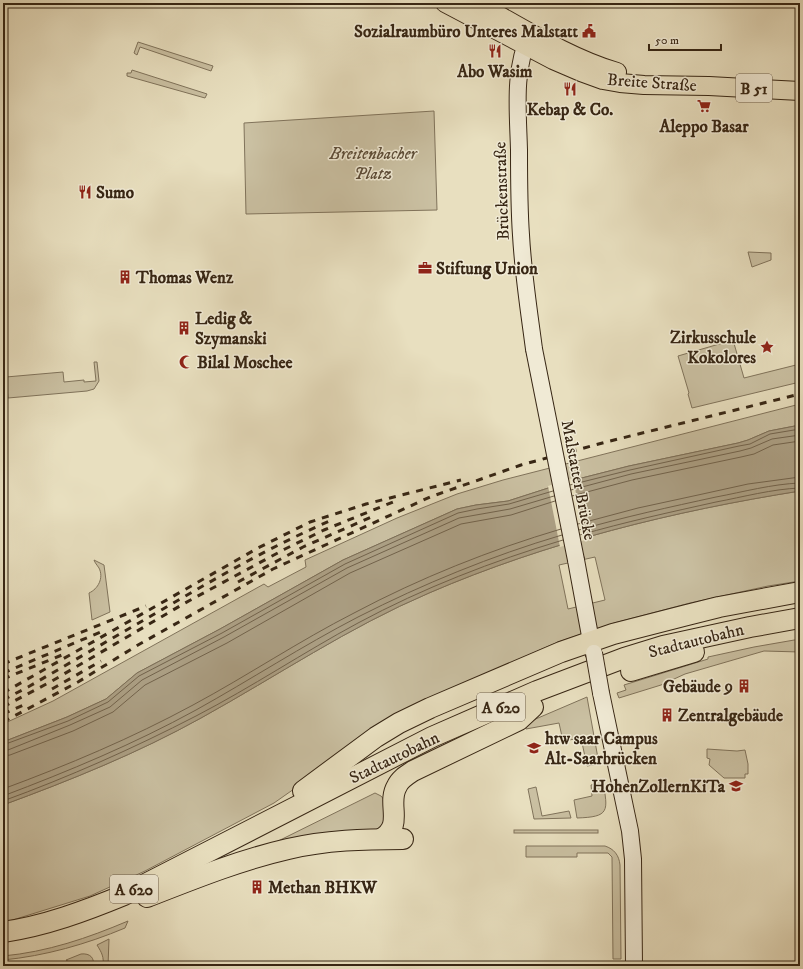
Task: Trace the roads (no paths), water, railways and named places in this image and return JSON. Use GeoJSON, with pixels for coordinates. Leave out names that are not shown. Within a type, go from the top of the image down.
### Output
{"type":"FeatureCollection","features":[{"type":"Feature","properties":{"kind":"highway"},"geometry":{"type":"LineString","coordinates":[[221,845],[314,784],[376,737],[399,723],[430,708],[563,651],[593,647],[613,634],[719,607],[800,592]]}},
{"type":"Feature","properties":{"kind":"highway","name":"Stadtautobahn"},"geometry":{"type":"LineString","coordinates":[[3,932],[43,924],[88,910],[124,895],[432,738],[537,691],[624,658],[663,646],[800,618]]}},
{"type":"Feature","properties":{"kind":"highway","name":"Stadtautobahn"},"geometry":{"type":"LineString","coordinates":[[3,945],[50,936],[93,922],[122,910],[400,768],[533,707],[629,671],[667,660],[753,639],[800,631]]}},
{"type":"Feature","properties":{"kind":"highway"},"geometry":{"type":"LineString","coordinates":[[381,839],[391,830],[394,822],[395,812],[393,798],[397,784],[413,771],[519,720],[533,707]]}},
{"type":"Feature","properties":{"kind":"highway"},"geometry":{"type":"LineString","coordinates":[[147,897],[217,870],[288,849],[325,842],[381,839],[406,832],[402,821],[395,812]]}},
{"type":"Feature","properties":{"kind":"main road","name":"Breite Straße"},"geometry":{"type":"LineString","coordinates":[[445,3],[528,39],[569,52],[611,70],[632,75],[669,79],[709,86],[800,91]]}},
{"type":"Feature","properties":{"kind":"main road","name":"Breite Straße"},"geometry":{"type":"LineString","coordinates":[[477,3],[528,39]]}},
{"type":"Feature","properties":{"kind":"main road","name":"Brückenstraße"},"geometry":{"type":"LineString","coordinates":[[528,39],[521,62],[518,83],[520,210],[527,301],[534,349]]}},
{"type":"Feature","properties":{"kind":"main road","name":"Malstatter Brücke"},"geometry":{"type":"LineString","coordinates":[[534,349],[588,618],[601,693],[630,831],[633,860],[634,966]]}},
{"type":"Feature","properties":{"kind":"water"},"geometry":{"type":"Polygon","coordinates":[[[800,425],[800,491],[705,508],[612,530],[519,558],[474,575],[399,606],[370,621],[201,718],[153,743],[79,776],[3,805],[3,742],[67,717],[106,699],[137,673],[220,629],[343,560],[457,509],[508,501],[570,481],[629,466],[738,443],[769,431],[800,425]]]}},
{"type":"Feature","properties":{"kind":"railway"},"geometry":{"type":"LineString","coordinates":[[3,722],[78,682],[138,645],[273,569],[430,497],[521,465],[606,442],[800,394]]}},
{"type":"Feature","properties":{"kind":"railway"},"geometry":{"type":"LineString","coordinates":[[3,693],[258,548],[310,522],[366,504],[461,480]]}},
{"type":"Feature","properties":{"kind":"railway"},"geometry":{"type":"LineString","coordinates":[[3,707],[52,681],[185,603],[285,549],[324,530],[393,502]]}},
{"type":"Feature","properties":{"kind":"railway"},"geometry":{"type":"LineString","coordinates":[[238,582],[303,547],[376,515]]}},
{"type":"Feature","properties":{"kind":"railway"},"geometry":{"type":"LineString","coordinates":[[3,700],[270,549],[332,520]]}},
{"type":"Feature","properties":{"kind":"railway"},"geometry":{"type":"LineString","coordinates":[[3,664],[146,606]]}},
{"type":"Feature","properties":{"kind":"railway"},"geometry":{"type":"LineString","coordinates":[[3,673],[103,631]]}},
{"type":"Feature","properties":{"kind":"railway"},"geometry":{"type":"LineString","coordinates":[[3,679],[62,655]]}},
{"type":"Feature","properties":{"kind":"railway"},"geometry":{"type":"LineString","coordinates":[[52,689],[101,661]]}},
{"type":"Feature","properties":{"kind":"railway"},"geometry":{"type":"LineString","coordinates":[[3,714],[28,703]]}},
{"type":"Feature","properties":{"kind":"place","name":"Sozialraumbüro Unteres Malstatt"},"geometry":{"type":"Point","coordinates":[589,31]}},
{"type":"Feature","properties":{"kind":"place","name":"Abo Wasim"},"geometry":{"type":"Point","coordinates":[495,51]}},
{"type":"Feature","properties":{"kind":"place","name":"Kebap & Co."},"geometry":{"type":"Point","coordinates":[570,89]}},
{"type":"Feature","properties":{"kind":"place","name":"Aleppo Basar"},"geometry":{"type":"Point","coordinates":[704,106]}},
{"type":"Feature","properties":{"kind":"place","name":"Sumo"},"geometry":{"type":"Point","coordinates":[85,192]}},
{"type":"Feature","properties":{"kind":"place","name":"Stiftung Union"},"geometry":{"type":"Point","coordinates":[425,268]}},
{"type":"Feature","properties":{"kind":"place","name":"Thomas Wenz"},"geometry":{"type":"Point","coordinates":[125,277]}},
{"type":"Feature","properties":{"kind":"place","name":"Ledig & Szymanski"},"geometry":{"type":"Point","coordinates":[184,328]}},
{"type":"Feature","properties":{"kind":"place","name":"Zirkusschule Kokolores"},"geometry":{"type":"Point","coordinates":[767,347]}},
{"type":"Feature","properties":{"kind":"place","name":"Bilal Moschee"},"geometry":{"type":"Point","coordinates":[186,362]}},
{"type":"Feature","properties":{"kind":"place","name":"Gebäude 9"},"geometry":{"type":"Point","coordinates":[744,686]}},
{"type":"Feature","properties":{"kind":"place","name":"Zentralgebäude"},"geometry":{"type":"Point","coordinates":[667,715]}},
{"type":"Feature","properties":{"kind":"place","name":"htw saar Campus Alt-Saarbrücken"},"geometry":{"type":"Point","coordinates":[534,748]}},
{"type":"Feature","properties":{"kind":"place","name":"HohenZollernKiTa"},"geometry":{"type":"Point","coordinates":[736,786]}},
{"type":"Feature","properties":{"kind":"place","name":"Methan BHKW"},"geometry":{"type":"Point","coordinates":[257,887]}},
{"type":"Feature","properties":{"kind":"park label","name":"Breitenbacher Platz"},"geometry":{"type":"Point","coordinates":[373,163]}}]}
